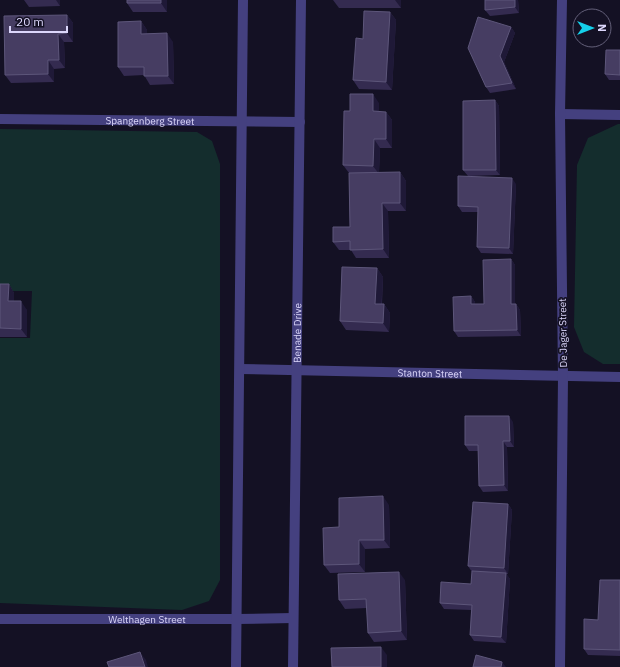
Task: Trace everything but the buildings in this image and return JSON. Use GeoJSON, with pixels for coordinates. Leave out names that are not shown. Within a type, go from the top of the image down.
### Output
{"type":"FeatureCollection","features":[{"type":"Feature","properties":{"kind":"street"},"geometry":{"type":"LineString","coordinates":[[236,667],[243,0]]}},
{"type":"Feature","properties":{"kind":"street","name":"Benade Drive"},"geometry":{"type":"LineString","coordinates":[[292,667],[301,0]]}},
{"type":"Feature","properties":{"kind":"street","name":"De Jager Street"},"geometry":{"type":"LineString","coordinates":[[560,667],[563,377],[560,114],[562,0]]}},
{"type":"Feature","properties":{"kind":"street"},"geometry":{"type":"LineString","coordinates":[[560,114],[620,115]]}},
{"type":"Feature","properties":{"kind":"street","name":"Spangenberg Street"},"geometry":{"type":"LineString","coordinates":[[0,119],[300,122]]}},
{"type":"Feature","properties":{"kind":"street","name":"Stanton Street"},"geometry":{"type":"LineString","coordinates":[[240,369],[620,377]]}},
{"type":"Feature","properties":{"kind":"street","name":"Welthagen Street"},"geometry":{"type":"LineString","coordinates":[[0,619],[236,620],[293,618]]}},
{"type":"Feature","properties":{"kind":"green space"},"geometry":{"type":"Polygon","coordinates":[[[620,124],[620,364],[603,364],[584,352],[574,327],[577,165],[588,138],[620,124]]]}},
{"type":"Feature","properties":{"kind":"green space"},"geometry":{"type":"Polygon","coordinates":[[[0,129],[197,132],[212,141],[220,164],[220,580],[209,601],[182,610],[0,603],[0,338],[30,338],[32,291],[0,291],[0,129]]]}}]}
